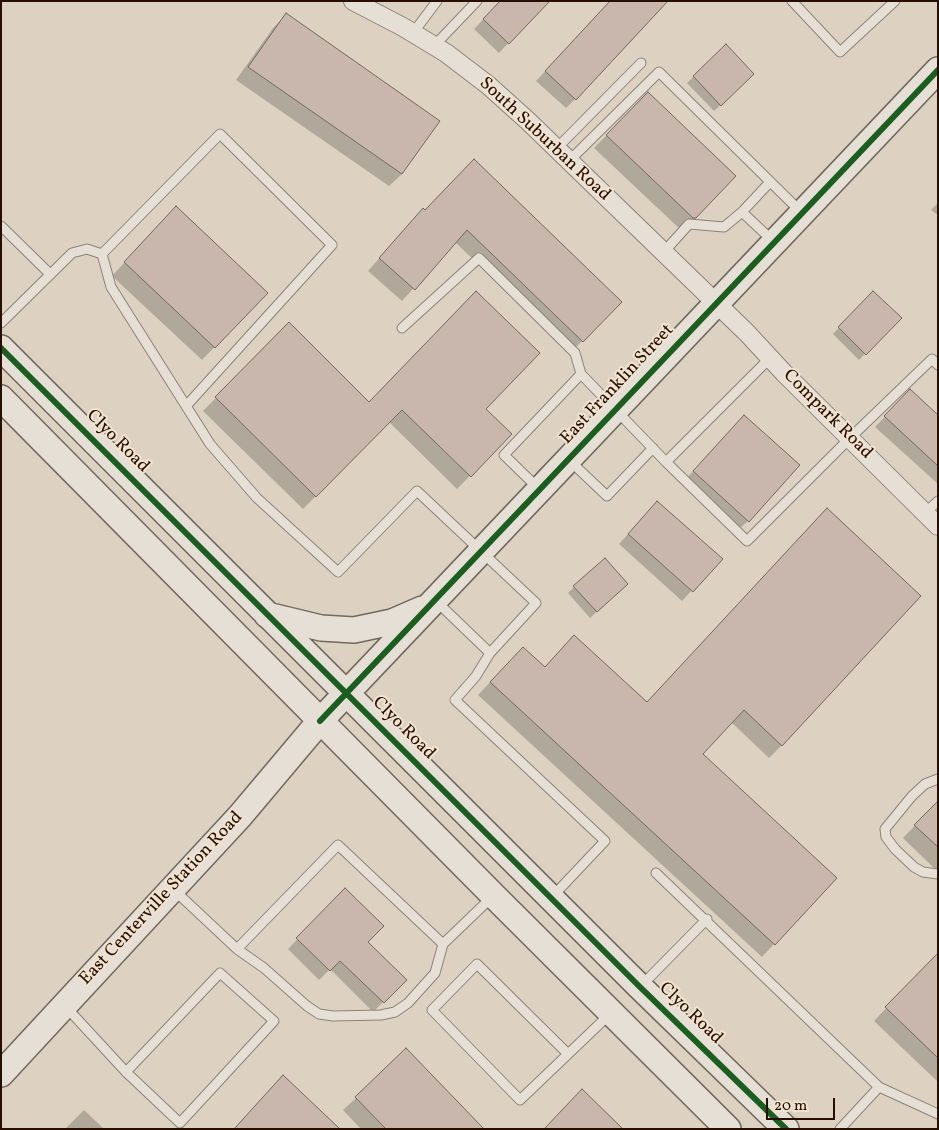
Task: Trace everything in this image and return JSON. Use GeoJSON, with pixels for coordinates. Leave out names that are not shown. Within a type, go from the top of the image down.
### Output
{"type":"FeatureCollection","features":[{"type":"Feature","properties":{"kind":"street","name":"South Suburban Road"},"geometry":{"type":"LineString","coordinates":[[353,1],[434,46],[488,85],[716,304]]}},
{"type":"Feature","properties":{"kind":"street","name":"East Franklin Street"},"geometry":{"type":"LineString","coordinates":[[320,721],[938,70]]}},
{"type":"Feature","properties":{"kind":"street","name":"Compark Road"},"geometry":{"type":"LineString","coordinates":[[716,304],[932,520]]}},
{"type":"Feature","properties":{"kind":"street","name":"Clyo Road"},"geometry":{"type":"LineString","coordinates":[[1,348],[640,987],[786,1129]]}},
{"type":"Feature","properties":{"kind":"street"},"geometry":{"type":"LineString","coordinates":[[1,398],[494,896],[728,1129]]}},
{"type":"Feature","properties":{"kind":"street"},"geometry":{"type":"LineString","coordinates":[[267,615],[321,628],[354,630],[392,622],[433,602]]}},
{"type":"Feature","properties":{"kind":"street","name":"East Centerville Station Road"},"geometry":{"type":"LineString","coordinates":[[1,1074],[240,816],[320,721]]}},
{"type":"Feature","properties":{"kind":"lane"},"geometry":{"type":"LineString","coordinates":[[413,33],[437,1]]}},
{"type":"Feature","properties":{"kind":"lane"},"geometry":{"type":"LineString","coordinates":[[434,46],[478,1]]}},
{"type":"Feature","properties":{"kind":"lane"},"geometry":{"type":"LineString","coordinates":[[792,1],[840,52],[895,1]]}},
{"type":"Feature","properties":{"kind":"lane"},"geometry":{"type":"LineString","coordinates":[[562,155],[641,63]]}},
{"type":"Feature","properties":{"kind":"lane"},"geometry":{"type":"LineString","coordinates":[[562,155],[659,72],[802,213]]}},
{"type":"Feature","properties":{"kind":"lane"},"geometry":{"type":"LineString","coordinates":[[102,254],[220,134],[332,245],[187,405]]}},
{"type":"Feature","properties":{"kind":"lane"},"geometry":{"type":"LineString","coordinates":[[663,252],[689,224],[724,227],[742,212],[770,182]]}},
{"type":"Feature","properties":{"kind":"lane"},"geometry":{"type":"LineString","coordinates":[[742,212],[774,242]]}},
{"type":"Feature","properties":{"kind":"lane"},"geometry":{"type":"LineString","coordinates":[[1,226],[50,274]]}},
{"type":"Feature","properties":{"kind":"lane"},"geometry":{"type":"LineString","coordinates":[[1,324],[72,252],[87,249],[102,254]]}},
{"type":"Feature","properties":{"kind":"lane"},"geometry":{"type":"LineString","coordinates":[[102,254],[111,286],[210,444],[257,498],[338,572],[417,491],[536,603],[490,653],[476,676],[455,700],[604,841],[552,897]]}},
{"type":"Feature","properties":{"kind":"lane"},"geometry":{"type":"LineString","coordinates":[[402,328],[479,258],[575,353],[581,374],[666,462],[747,541],[932,359],[938,365]]}},
{"type":"Feature","properties":{"kind":"lane"},"geometry":{"type":"LineString","coordinates":[[666,462],[770,358]]}},
{"type":"Feature","properties":{"kind":"lane"},"geometry":{"type":"LineString","coordinates":[[540,490],[504,455],[581,374]]}},
{"type":"Feature","properties":{"kind":"lane"},"geometry":{"type":"LineString","coordinates":[[568,460],[607,496],[653,448]]}},
{"type":"Feature","properties":{"kind":"lane"},"geometry":{"type":"LineString","coordinates":[[932,520],[938,501]]}},
{"type":"Feature","properties":{"kind":"lane"},"geometry":{"type":"LineString","coordinates":[[433,602],[490,653]]}},
{"type":"Feature","properties":{"kind":"lane"},"geometry":{"type":"LineString","coordinates":[[938,779],[925,784],[912,796],[885,829],[886,837],[895,849],[914,867],[923,872],[938,874]]}},
{"type":"Feature","properties":{"kind":"lane"},"geometry":{"type":"LineString","coordinates":[[237,949],[338,845],[443,944]]}},
{"type":"Feature","properties":{"kind":"lane"},"geometry":{"type":"LineString","coordinates":[[656,873],[879,1086],[938,1114]]}},
{"type":"Feature","properties":{"kind":"lane"},"geometry":{"type":"LineString","coordinates":[[172,889],[237,949],[264,968],[307,1006],[319,1014],[333,1016],[395,1012],[408,1003],[435,973],[443,944],[494,896]]}},
{"type":"Feature","properties":{"kind":"lane"},"geometry":{"type":"LineString","coordinates":[[640,987],[707,920]]}},
{"type":"Feature","properties":{"kind":"lane"},"geometry":{"type":"LineString","coordinates":[[567,1053],[477,964],[432,1010],[520,1100],[611,1013]]}},
{"type":"Feature","properties":{"kind":"lane"},"geometry":{"type":"LineString","coordinates":[[64,1005],[126,1072],[180,1123],[274,1021],[220,973],[126,1072]]}},
{"type":"Feature","properties":{"kind":"lane"},"geometry":{"type":"LineString","coordinates":[[840,1129],[879,1086]]}},
{"type":"Feature","properties":{"kind":"building"},"geometry":{"type":"Polygon","coordinates":[[[500,1],[550,1],[509,44],[483,19],[500,1]]]}},
{"type":"Feature","properties":{"kind":"building"},"geometry":{"type":"Polygon","coordinates":[[[610,1],[668,1],[576,100],[545,71],[610,1]]]}},
{"type":"Feature","properties":{"kind":"building"},"geometry":{"type":"Polygon","coordinates":[[[286,13],[440,121],[402,174],[248,67],[286,13]]]}},
{"type":"Feature","properties":{"kind":"building"},"geometry":{"type":"Polygon","coordinates":[[[726,44],[754,74],[721,106],[693,76],[726,44]]]}},
{"type":"Feature","properties":{"kind":"building"},"geometry":{"type":"Polygon","coordinates":[[[648,92],[736,176],[696,218],[693,218],[606,135],[648,92]]]}},
{"type":"Feature","properties":{"kind":"building"},"geometry":{"type":"Polygon","coordinates":[[[474,159],[622,302],[583,342],[467,230],[415,290],[379,258],[423,208],[425,210],[474,159]]]}},
{"type":"Feature","properties":{"kind":"building"},"geometry":{"type":"Polygon","coordinates":[[[176,206],[268,293],[215,348],[124,262],[176,206]]]}},
{"type":"Feature","properties":{"kind":"building"},"geometry":{"type":"Polygon","coordinates":[[[476,291],[540,353],[486,409],[512,434],[471,477],[402,410],[316,497],[215,397],[289,322],[369,402],[476,291]]]}},
{"type":"Feature","properties":{"kind":"building"},"geometry":{"type":"Polygon","coordinates":[[[873,291],[902,318],[866,355],[838,327],[873,291]]]}},
{"type":"Feature","properties":{"kind":"building"},"geometry":{"type":"Polygon","coordinates":[[[910,389],[938,415],[938,466],[884,416],[910,389]]]}},
{"type":"Feature","properties":{"kind":"building"},"geometry":{"type":"Polygon","coordinates":[[[744,415],[800,465],[749,522],[693,471],[744,415]]]}},
{"type":"Feature","properties":{"kind":"building"},"geometry":{"type":"Polygon","coordinates":[[[657,501],[723,559],[693,592],[628,534],[657,501]]]}},
{"type":"Feature","properties":{"kind":"building"},"geometry":{"type":"Polygon","coordinates":[[[827,508],[921,596],[782,746],[744,710],[703,754],[837,878],[775,945],[490,682],[523,647],[545,667],[574,635],[647,702],[827,508]]]}},
{"type":"Feature","properties":{"kind":"building"},"geometry":{"type":"Polygon","coordinates":[[[605,558],[628,584],[597,612],[573,586],[605,558]]]}},
{"type":"Feature","properties":{"kind":"building"},"geometry":{"type":"Polygon","coordinates":[[[938,801],[938,847],[914,825],[938,801]]]}},
{"type":"Feature","properties":{"kind":"building"},"geometry":{"type":"Polygon","coordinates":[[[345,888],[384,926],[368,942],[407,980],[384,1003],[340,961],[330,971],[296,938],[345,888]]]}},
{"type":"Feature","properties":{"kind":"building"},"geometry":{"type":"Polygon","coordinates":[[[938,953],[938,1058],[885,1007],[938,953]]]}},
{"type":"Feature","properties":{"kind":"building"},"geometry":{"type":"Polygon","coordinates":[[[406,1048],[484,1129],[386,1129],[355,1097],[406,1048]]]}},
{"type":"Feature","properties":{"kind":"building"},"geometry":{"type":"Polygon","coordinates":[[[283,1075],[340,1129],[234,1129],[283,1075]]]}},
{"type":"Feature","properties":{"kind":"building"},"geometry":{"type":"Polygon","coordinates":[[[582,1089],[623,1129],[544,1129],[582,1089]]]}},
{"type":"Feature","properties":{"kind":"cycle path"},"geometry":{"type":"LineString","coordinates":[[320,721],[938,70]]}},
{"type":"Feature","properties":{"kind":"cycle path"},"geometry":{"type":"LineString","coordinates":[[1,348],[640,987],[786,1129]]}}]}
